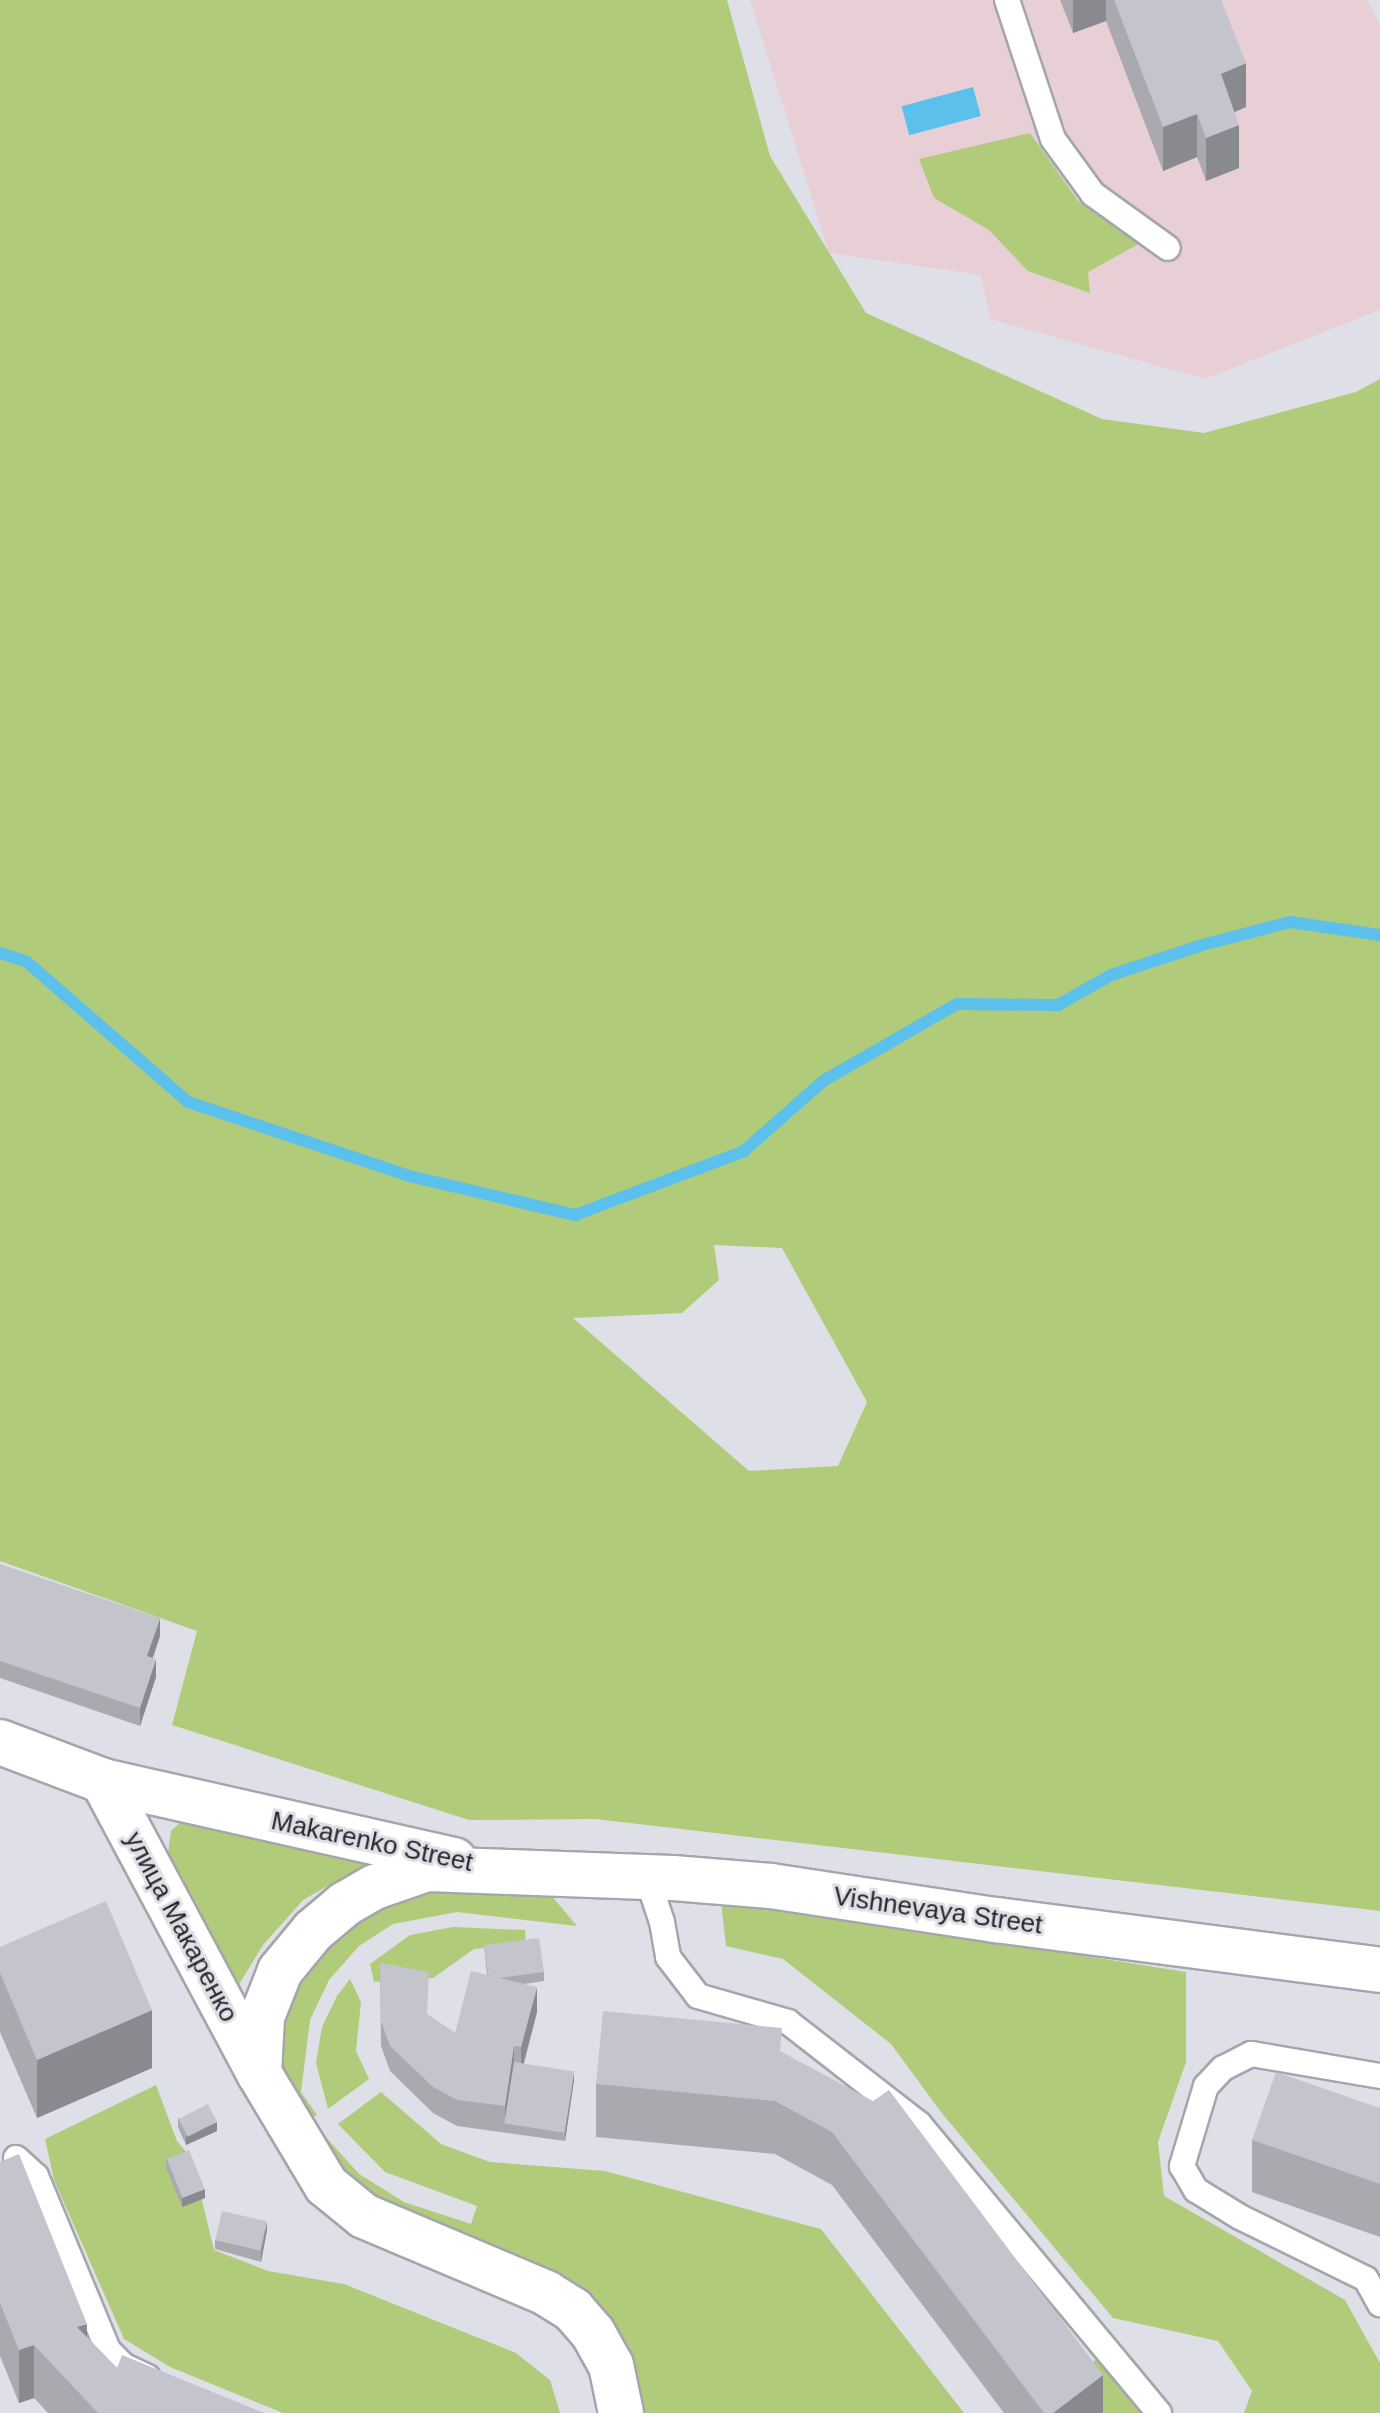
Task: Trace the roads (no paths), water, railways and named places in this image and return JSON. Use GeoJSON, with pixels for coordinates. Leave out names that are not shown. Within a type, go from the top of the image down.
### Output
{"type":"FeatureCollection","features":[{"type":"Feature","properties":{"kind":"street","name":"Makarenko Street"},"geometry":{"type":"LineString","coordinates":[[0,1742],[103,1781],[495,1869]]}},
{"type":"Feature","properties":{"kind":"street","name":"улица Макаренко"},"geometry":{"type":"LineString","coordinates":[[103,1781],[259,2073]]}},
{"type":"Feature","properties":{"kind":"street","name":"Makarenko Street"},"geometry":{"type":"LineString","coordinates":[[259,2073],[262,2017],[280,1971],[313,1931],[345,1904],[375,1887],[427,1869],[495,1869]]}},
{"type":"Feature","properties":{"kind":"street","name":"Vishnevaya Street"},"geometry":{"type":"LineString","coordinates":[[495,1869],[771,1886],[996,1920],[1380,1970]]}},
{"type":"Feature","properties":{"kind":"street"},"geometry":{"type":"LineString","coordinates":[[259,2073],[326,2185],[364,2216],[546,2293],[573,2310],[593,2333],[611,2365],[621,2413]]}},
{"type":"Feature","properties":{"kind":"lane"},"geometry":{"type":"LineString","coordinates":[[1007,0],[1053,139],[1093,194],[1168,248]]}},
{"type":"Feature","properties":{"kind":"lane"},"geometry":{"type":"LineString","coordinates":[[647,1877],[662,1922],[668,1957],[698,1996],[788,2022],[919,2124],[1159,2413]]}},
{"type":"Feature","properties":{"kind":"lane"},"geometry":{"type":"LineString","coordinates":[[1380,2076],[1251,2054],[1223,2068],[1206,2086],[1182,2166],[1196,2190],[1240,2217],[1366,2279],[1380,2304]]}},
{"type":"Feature","properties":{"kind":"lane"},"geometry":{"type":"LineString","coordinates":[[16,2158],[36,2176],[108,2350],[124,2366],[176,2389]]}},
{"type":"Feature","properties":{"kind":"water"},"geometry":{"type":"Polygon","coordinates":[[[973,87],[981,116],[909,135],[902,106],[973,87]]]}},
{"type":"Feature","properties":{"kind":"waterway"},"geometry":{"type":"LineString","coordinates":[[0,953],[27,962],[188,1102],[409,1176],[575,1215],[744,1151],[823,1081],[957,1004],[1058,1005],[1111,975],[1202,945],[1290,922],[1380,935]]}}]}
